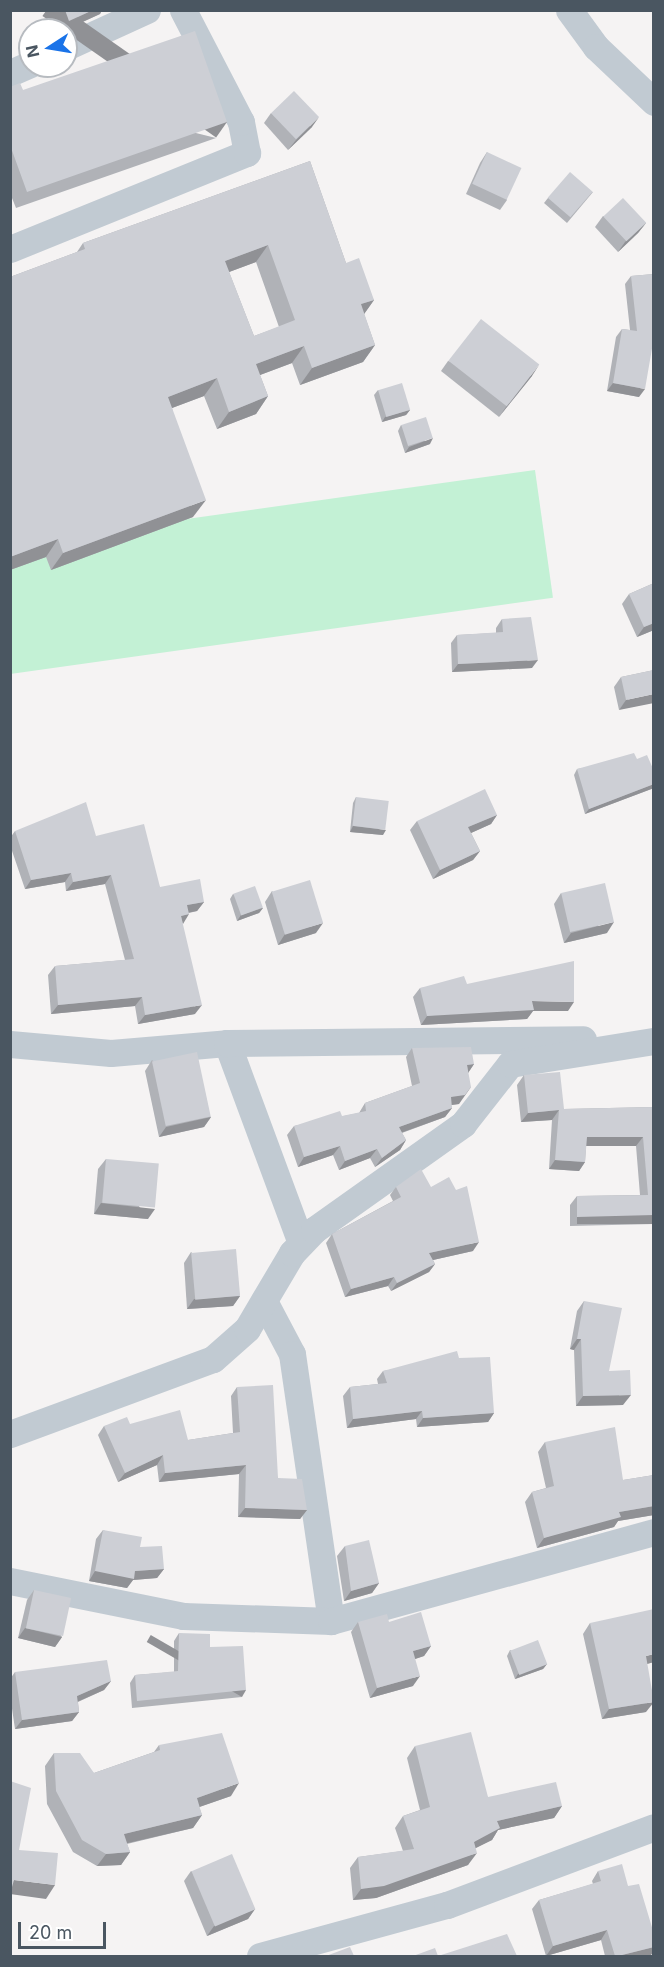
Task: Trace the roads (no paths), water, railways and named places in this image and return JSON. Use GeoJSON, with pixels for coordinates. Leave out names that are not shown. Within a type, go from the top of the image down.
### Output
{"type":"FeatureCollection","features":[{"type":"Feature","properties":{"kind":"street"},"geometry":{"type":"LineString","coordinates":[[78,42],[147,10]]}},
{"type":"Feature","properties":{"kind":"street"},"geometry":{"type":"LineString","coordinates":[[10,249],[247,153],[241,122],[183,10]]}},
{"type":"Feature","properties":{"kind":"street"},"geometry":{"type":"LineString","coordinates":[[581,15],[654,102]]}},
{"type":"Feature","properties":{"kind":"street"},"geometry":{"type":"LineString","coordinates":[[10,1044],[111,1053],[227,1043],[654,1039]]}},
{"type":"Feature","properties":{"kind":"street"},"geometry":{"type":"LineString","coordinates":[[10,1434],[213,1359],[246,1329],[301,1243],[463,1124],[510,1064],[654,1039]]}},
{"type":"Feature","properties":{"kind":"street"},"geometry":{"type":"LineString","coordinates":[[227,1043],[301,1243]]}},
{"type":"Feature","properties":{"kind":"street"},"geometry":{"type":"LineString","coordinates":[[264,1301],[292,1354],[331,1621]]}},
{"type":"Feature","properties":{"kind":"street"},"geometry":{"type":"LineString","coordinates":[[10,1581],[183,1616],[331,1621],[654,1532]]}},
{"type":"Feature","properties":{"kind":"street"},"geometry":{"type":"LineString","coordinates":[[260,1956],[447,1905],[654,1827]]}}]}
